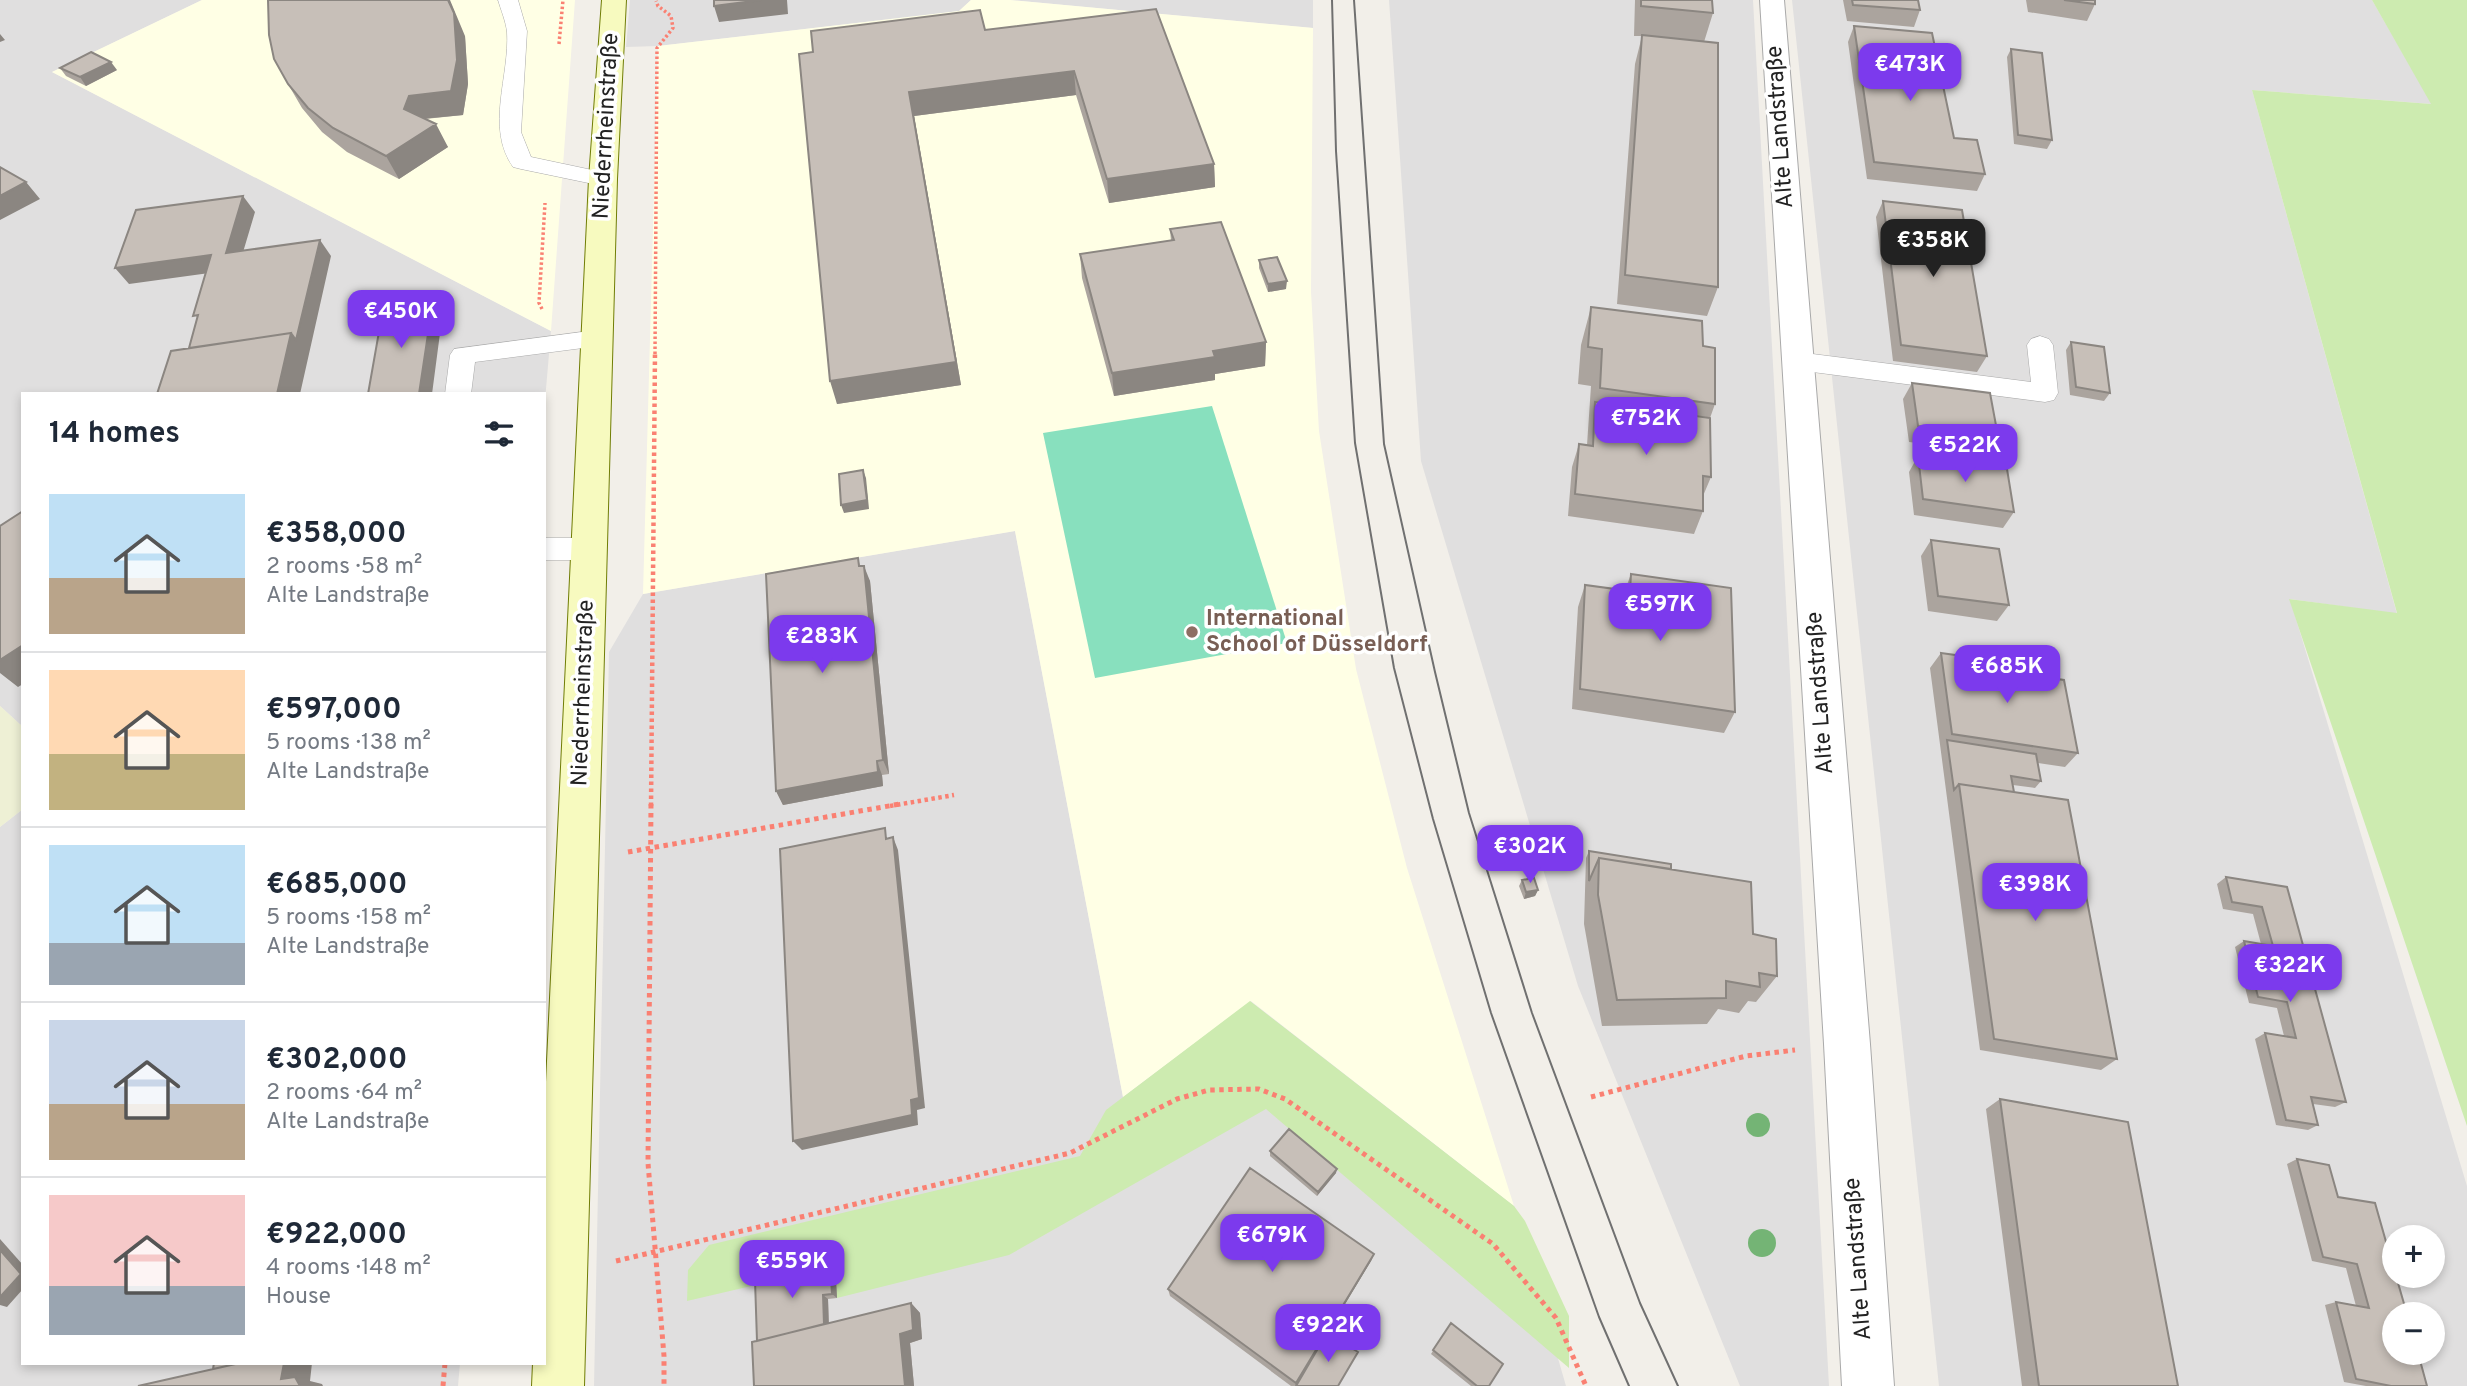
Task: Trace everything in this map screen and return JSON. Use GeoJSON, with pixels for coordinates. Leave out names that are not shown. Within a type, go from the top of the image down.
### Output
{"type":"FeatureCollection","features":[{"type":"Feature","properties":{"kind":"main road","name":"Niederrheinstraße"},"geometry":{"type":"LineString","coordinates":[[558,1386],[603,179],[614,0]]}},
{"type":"Feature","properties":{"kind":"street","name":"Alte Landstraße"},"geometry":{"type":"LineString","coordinates":[[1772,0],[1847,1044],[1868,1386]]}},
{"type":"Feature","properties":{"kind":"lane"},"geometry":{"type":"LineString","coordinates":[[509,0],[517,31],[510,132],[521,162],[603,179]]}},
{"type":"Feature","properties":{"kind":"lane"},"geometry":{"type":"LineString","coordinates":[[458,392],[463,355],[597,339]]}},
{"type":"Feature","properties":{"kind":"lane"},"geometry":{"type":"LineString","coordinates":[[1797,361],[2045,393],[2040,345]]}},
{"type":"Feature","properties":{"kind":"lane"},"geometry":{"type":"LineString","coordinates":[[546,549],[590,549]]}},
{"type":"Feature","properties":{"kind":"path"},"geometry":{"type":"LineString","coordinates":[[655,0],[658,6],[671,16],[673,29],[657,48],[650,849],[648,1163],[664,1386]]}},
{"type":"Feature","properties":{"kind":"path"},"geometry":{"type":"LineString","coordinates":[[579,861],[954,795]]}},
{"type":"Feature","properties":{"kind":"path"},"geometry":{"type":"LineString","coordinates":[[1591,1097],[1746,1056],[1847,1044]]}},
{"type":"Feature","properties":{"kind":"path"},"geometry":{"type":"LineString","coordinates":[[563,1272],[656,1253],[1070,1153],[1177,1098],[1209,1090],[1259,1089],[1285,1098],[1493,1244],[1556,1318],[1586,1386]]}},
{"type":"Feature","properties":{"kind":"path"},"geometry":{"type":"LineString","coordinates":[[443,1386],[445,1365]]}},
{"type":"Feature","properties":{"kind":"shaded area"},"geometry":{"type":"Polygon","coordinates":[[[0,0],[202,0],[52,72],[551,331],[546,392],[21,392],[21,725],[0,706],[0,0]]]}},
{"type":"Feature","properties":{"kind":"shaded area"},"geometry":{"type":"Polygon","coordinates":[[[202,0],[575,0],[551,331],[52,72],[202,0]]]}},
{"type":"Feature","properties":{"kind":"shaded area"},"geometry":{"type":"Polygon","coordinates":[[[630,0],[971,0],[959,11],[658,46],[626,47],[630,0]]]}},
{"type":"Feature","properties":{"kind":"shaded area","name":"International School of Düsseldorf"},"geometry":{"type":"Polygon","coordinates":[[[971,0],[1010,0],[1313,28],[1311,292],[1319,431],[1356,669],[1407,868],[1514,1206],[1251,1001],[1123,1097],[1015,531],[643,594],[658,46],[959,11],[971,0]]]}},
{"type":"Feature","properties":{"kind":"shaded area"},"geometry":{"type":"Polygon","coordinates":[[[1010,0],[1313,0],[1313,28],[1010,0]]]}},
{"type":"Feature","properties":{"kind":"shaded area"},"geometry":{"type":"Polygon","coordinates":[[[1389,0],[1753,0],[1829,1386],[1740,1386],[1578,986],[1421,461],[1389,0]]]}},
{"type":"Feature","properties":{"kind":"shaded area"},"geometry":{"type":"Polygon","coordinates":[[[1792,0],[2372,0],[2432,104],[2252,90],[2397,614],[2290,599],[2467,1186],[2467,1386],[1939,1386],[1792,0]]]}},
{"type":"Feature","properties":{"kind":"shaded area"},"geometry":{"type":"Polygon","coordinates":[[[1015,531],[1123,1097],[1250,1001],[1514,1206],[1566,1386],[594,1386],[609,652],[643,594],[1015,531]]]}},
{"type":"Feature","properties":{"kind":"shaded area"},"geometry":{"type":"Polygon","coordinates":[[[0,706],[21,725],[21,811],[0,827],[0,706]]]}},
{"type":"Feature","properties":{"kind":"shaded area"},"geometry":{"type":"Polygon","coordinates":[[[21,811],[21,1365],[460,1365],[458,1386],[0,1386],[0,827],[21,811]]]}},
{"type":"Feature","properties":{"kind":"green space"},"geometry":{"type":"Polygon","coordinates":[[[2372,0],[2467,0],[2467,1126],[2289,599],[2397,613],[2252,90],[2431,104],[2372,0]]]}},
{"type":"Feature","properties":{"kind":"green space"},"geometry":{"type":"Polygon","coordinates":[[[1212,406],[1287,643],[1095,678],[1043,433],[1212,406]]]}},
{"type":"Feature","properties":{"kind":"green space"},"geometry":{"type":"Polygon","coordinates":[[[1250,1001],[1514,1206],[1525,1221],[1569,1316],[1569,1368],[1266,1109],[1009,1255],[837,1298],[760,1284],[687,1301],[688,1270],[709,1245],[1080,1156],[1106,1110],[1250,1001]]]}},
{"type":"Feature","properties":{"kind":"building"},"geometry":{"type":"Polygon","coordinates":[[[268,0],[448,0],[454,13],[457,60],[451,91],[409,96],[404,109],[436,124],[386,156],[333,128],[308,108],[288,84],[274,59],[269,35],[268,0]]]}},
{"type":"Feature","properties":{"kind":"building"},"geometry":{"type":"Polygon","coordinates":[[[714,0],[761,0],[714,6],[714,0]]]}},
{"type":"Feature","properties":{"kind":"building"},"geometry":{"type":"Polygon","coordinates":[[[1641,0],[1712,0],[1713,13],[1641,6],[1641,0]]]}},
{"type":"Feature","properties":{"kind":"building"},"geometry":{"type":"Polygon","coordinates":[[[1852,0],[1918,0],[1920,10],[1853,5],[1852,0]]]}},
{"type":"Feature","properties":{"kind":"building"},"geometry":{"type":"Polygon","coordinates":[[[2064,0],[2095,0],[2095,4],[2064,0]]]}},
{"type":"Feature","properties":{"kind":"building"},"geometry":{"type":"Polygon","coordinates":[[[1156,9],[1214,164],[1107,179],[1074,71],[909,92],[956,362],[830,381],[799,54],[813,52],[811,31],[980,10],[985,30],[1156,9]]]}},
{"type":"Feature","properties":{"kind":"building"},"geometry":{"type":"Polygon","coordinates":[[[1854,26],[1932,33],[1954,138],[1977,140],[1985,174],[1874,162],[1854,26]]]}},
{"type":"Feature","properties":{"kind":"building"},"geometry":{"type":"Polygon","coordinates":[[[1642,35],[1718,43],[1718,287],[1625,275],[1642,35]]]}},
{"type":"Feature","properties":{"kind":"building"},"geometry":{"type":"Polygon","coordinates":[[[2011,49],[2042,53],[2052,140],[2018,135],[2011,49]]]}},
{"type":"Feature","properties":{"kind":"building"},"geometry":{"type":"Polygon","coordinates":[[[91,52],[111,62],[80,77],[60,68],[91,52]]]}},
{"type":"Feature","properties":{"kind":"building"},"geometry":{"type":"Polygon","coordinates":[[[0,167],[26,182],[0,196],[0,167]]]}},
{"type":"Feature","properties":{"kind":"building"},"geometry":{"type":"Polygon","coordinates":[[[243,196],[226,253],[320,240],[296,340],[291,333],[189,348],[198,315],[193,316],[211,255],[115,268],[136,210],[243,196]]]}},
{"type":"Feature","properties":{"kind":"building"},"geometry":{"type":"Polygon","coordinates":[[[1883,201],[1962,210],[1987,356],[1901,345],[1883,201]]]}},
{"type":"Feature","properties":{"kind":"building"},"geometry":{"type":"Polygon","coordinates":[[[1221,222],[1266,342],[1213,351],[1215,357],[1112,373],[1080,254],[1174,240],[1170,229],[1221,222]]]}},
{"type":"Feature","properties":{"kind":"building"},"geometry":{"type":"Polygon","coordinates":[[[1277,257],[1287,281],[1268,284],[1259,260],[1277,257]]]}},
{"type":"Feature","properties":{"kind":"building"},"geometry":{"type":"Polygon","coordinates":[[[433,301],[419,392],[368,392],[383,309],[433,301]]]}},
{"type":"Feature","properties":{"kind":"building"},"geometry":{"type":"Polygon","coordinates":[[[1591,307],[1702,321],[1703,346],[1715,348],[1715,404],[1600,388],[1602,349],[1588,347],[1591,307]]]}},
{"type":"Feature","properties":{"kind":"building"},"geometry":{"type":"Polygon","coordinates":[[[291,333],[277,392],[158,392],[171,351],[291,333]]]}},
{"type":"Feature","properties":{"kind":"building"},"geometry":{"type":"Polygon","coordinates":[[[2071,342],[2104,347],[2110,393],[2076,387],[2071,342]]]}},
{"type":"Feature","properties":{"kind":"building"},"geometry":{"type":"Polygon","coordinates":[[[1912,383],[1990,393],[1998,436],[1918,426],[1912,383]]]}},
{"type":"Feature","properties":{"kind":"building"},"geometry":{"type":"Polygon","coordinates":[[[1595,402],[1710,418],[1711,477],[1703,476],[1703,511],[1575,494],[1579,444],[1593,446],[1595,402]]]}},
{"type":"Feature","properties":{"kind":"building"},"geometry":{"type":"Polygon","coordinates":[[[1918,456],[2007,469],[2014,512],[1923,499],[1918,456]]]}},
{"type":"Feature","properties":{"kind":"building"},"geometry":{"type":"Polygon","coordinates":[[[863,470],[867,500],[841,505],[839,474],[863,470]]]}},
{"type":"Feature","properties":{"kind":"building"},"geometry":{"type":"Polygon","coordinates":[[[21,512],[21,646],[0,660],[0,526],[21,512]]]}},
{"type":"Feature","properties":{"kind":"building"},"geometry":{"type":"Polygon","coordinates":[[[1931,540],[1999,549],[2009,605],[1938,596],[1931,540]]]}},
{"type":"Feature","properties":{"kind":"building"},"geometry":{"type":"Polygon","coordinates":[[[858,558],[859,566],[864,566],[883,760],[877,761],[878,772],[776,791],[766,574],[858,558]]]}},
{"type":"Feature","properties":{"kind":"building"},"geometry":{"type":"Polygon","coordinates":[[[1631,574],[1731,588],[1735,712],[1580,689],[1585,585],[1630,591],[1631,574]]]}},
{"type":"Feature","properties":{"kind":"building"},"geometry":{"type":"Polygon","coordinates":[[[1941,653],[2005,662],[2007,672],[2064,680],[2078,753],[1952,734],[1941,653]]]}},
{"type":"Feature","properties":{"kind":"building"},"geometry":{"type":"Polygon","coordinates":[[[1947,740],[2036,754],[2041,781],[2011,776],[2014,792],[1959,784],[1954,790],[1947,740]]]}},
{"type":"Feature","properties":{"kind":"building"},"geometry":{"type":"Polygon","coordinates":[[[1959,784],[2068,800],[2117,1059],[1994,1039],[1959,784]]]}},
{"type":"Feature","properties":{"kind":"building"},"geometry":{"type":"Polygon","coordinates":[[[885,828],[886,839],[893,837],[919,1098],[911,1100],[912,1115],[793,1141],[780,849],[885,828]]]}},
{"type":"Feature","properties":{"kind":"building"},"geometry":{"type":"Polygon","coordinates":[[[1589,851],[1671,864],[1671,869],[1599,858],[1589,881],[1589,851]]]}},
{"type":"Feature","properties":{"kind":"building"},"geometry":{"type":"Polygon","coordinates":[[[1599,858],[1751,882],[1753,934],[1776,939],[1777,976],[1759,973],[1760,987],[1726,981],[1726,998],[1617,1000],[1598,895],[1599,858]]]}},
{"type":"Feature","properties":{"kind":"building"},"geometry":{"type":"Polygon","coordinates":[[[2226,877],[2287,887],[2346,1102],[2311,1097],[2318,1125],[2286,1120],[2265,1033],[2296,1038],[2287,1002],[2258,997],[2244,941],[2273,946],[2262,907],[2232,902],[2226,877]]]}},
{"type":"Feature","properties":{"kind":"building"},"geometry":{"type":"Polygon","coordinates":[[[1534,878],[1538,890],[1526,892],[1522,880],[1534,878]]]}},
{"type":"Feature","properties":{"kind":"building"},"geometry":{"type":"Polygon","coordinates":[[[2000,1099],[2128,1122],[2178,1386],[2039,1386],[2000,1099]]]}},
{"type":"Feature","properties":{"kind":"building"},"geometry":{"type":"Polygon","coordinates":[[[1289,1129],[1337,1169],[1318,1192],[1270,1151],[1289,1129]]]}},
{"type":"Feature","properties":{"kind":"building"},"geometry":{"type":"Polygon","coordinates":[[[2297,1159],[2329,1165],[2338,1197],[2375,1203],[2382,1228],[2382,1288],[2399,1288],[2404,1302],[2382,1302],[2382,1365],[2421,1365],[2427,1386],[2391,1386],[2356,1379],[2336,1302],[2369,1308],[2357,1264],[2323,1257],[2297,1159]]]}},
{"type":"Feature","properties":{"kind":"building"},"geometry":{"type":"Polygon","coordinates":[[[1250,1168],[1374,1254],[1296,1383],[1168,1289],[1250,1168]]]}},
{"type":"Feature","properties":{"kind":"building"},"geometry":{"type":"Polygon","coordinates":[[[0,1250],[21,1274],[0,1297],[0,1250]]]}},
{"type":"Feature","properties":{"kind":"building"},"geometry":{"type":"Polygon","coordinates":[[[830,1260],[832,1294],[823,1295],[824,1324],[757,1341],[755,1280],[830,1260]]]}},
{"type":"Feature","properties":{"kind":"building"},"geometry":{"type":"Polygon","coordinates":[[[911,1303],[913,1330],[900,1334],[905,1386],[754,1386],[752,1342],[911,1303]]]}},
{"type":"Feature","properties":{"kind":"building"},"geometry":{"type":"Polygon","coordinates":[[[1451,1323],[1503,1364],[1489,1386],[1477,1386],[1433,1350],[1451,1323]]]}},
{"type":"Feature","properties":{"kind":"building"},"geometry":{"type":"Polygon","coordinates":[[[1327,1333],[1358,1352],[1338,1386],[1296,1386],[1327,1333]]]}},
{"type":"Feature","properties":{"kind":"building"},"geometry":{"type":"Polygon","coordinates":[[[214,1365],[231,1365],[213,1369],[214,1365]]]}},
{"type":"Feature","properties":{"kind":"building"},"geometry":{"type":"Polygon","coordinates":[[[231,1365],[284,1365],[281,1379],[295,1377],[300,1386],[138,1386],[231,1365]]]}},
{"type":"Feature","properties":{"kind":"tram line"},"geometry":{"type":"LineString","coordinates":[[1332,0],[1336,151],[1355,443],[1394,668],[1433,819],[1491,1013],[1599,1317],[1629,1386]]}},
{"type":"Feature","properties":{"kind":"tram line"},"geometry":{"type":"LineString","coordinates":[[1354,0],[1384,444],[1435,672],[1469,813],[1532,1013],[1640,1303],[1678,1386]]}},
{"type":"Feature","properties":{"kind":"place","name":"International School of Düsseldorf"},"geometry":{"type":"Point","coordinates":[1192,632]}}]}
